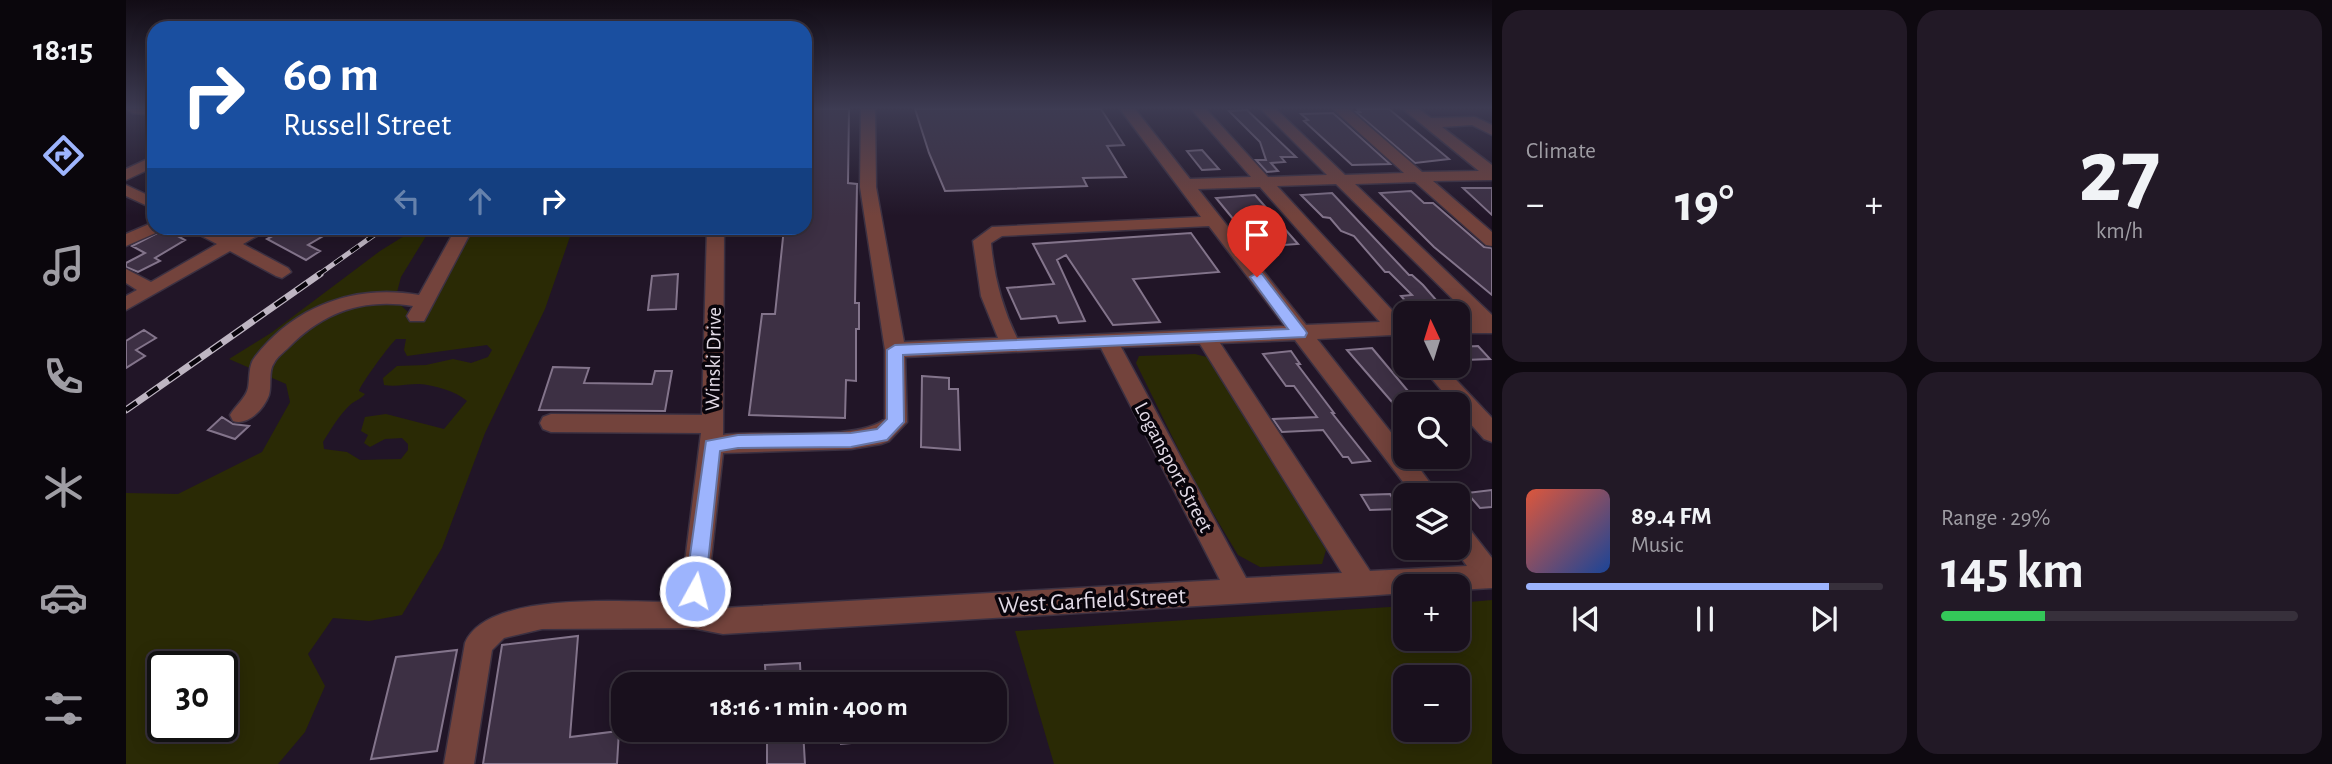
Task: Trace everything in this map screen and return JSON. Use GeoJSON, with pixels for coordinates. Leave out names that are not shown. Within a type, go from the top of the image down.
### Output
{"type":"FeatureCollection","features":[{"type":"Feature","properties":{"kind":"street"},"geometry":{"type":"LineString","coordinates":[[551,423],[712,435],[738,442],[851,440],[881,435],[896,422],[895,350],[868,187],[868,145]]}},
{"type":"Feature","properties":{"kind":"street"},"geometry":{"type":"LineString","coordinates":[[1156,145],[1418,483]]}},
{"type":"Feature","properties":{"kind":"street"},"geometry":{"type":"LineString","coordinates":[[1232,145],[1393,322]]}},
{"type":"Feature","properties":{"kind":"street"},"geometry":{"type":"LineString","coordinates":[[1304,145],[1491,325]]}},
{"type":"Feature","properties":{"kind":"street"},"geometry":{"type":"LineString","coordinates":[[1381,145],[1492,241]]}},
{"type":"Feature","properties":{"kind":"street"},"geometry":{"type":"LineString","coordinates":[[1455,145],[1492,174]]}},
{"type":"Feature","properties":{"kind":"street"},"geometry":{"type":"LineString","coordinates":[[126,175],[147,164]]}},
{"type":"Feature","properties":{"kind":"street"},"geometry":{"type":"LineString","coordinates":[[1187,184],[1492,174]]}},
{"type":"Feature","properties":{"kind":"street"},"geometry":{"type":"LineString","coordinates":[[126,189],[147,178]]}},
{"type":"Feature","properties":{"kind":"street"},"geometry":{"type":"LineString","coordinates":[[126,189],[147,200]]}},
{"type":"Feature","properties":{"kind":"street"},"geometry":{"type":"LineString","coordinates":[[1012,347],[997,317],[984,275],[982,241],[998,231],[1215,221]]}},
{"type":"Feature","properties":{"kind":"street"},"geometry":{"type":"LineString","coordinates":[[126,241],[147,230]]}},
{"type":"Feature","properties":{"kind":"street"},"geometry":{"type":"LineString","coordinates":[[214,235],[282,272]]}},
{"type":"Feature","properties":{"kind":"street"},"geometry":{"type":"LineString","coordinates":[[126,304],[245,235]]}},
{"type":"Feature","properties":{"kind":"street"},"geometry":{"type":"LineString","coordinates":[[241,415],[258,395],[262,362],[315,314],[348,302],[401,298],[421,309],[460,235]]}},
{"type":"Feature","properties":{"kind":"street","name":"Winski Drive"},"geometry":{"type":"LineString","coordinates":[[692,615],[712,435],[715,235]]}},
{"type":"Feature","properties":{"kind":"street"},"geometry":{"type":"LineString","coordinates":[[126,275],[151,290]]}},
{"type":"Feature","properties":{"kind":"street"},"geometry":{"type":"LineString","coordinates":[[1470,326],[1491,325]]}},
{"type":"Feature","properties":{"kind":"street"},"geometry":{"type":"LineString","coordinates":[[895,350],[1300,333],[1393,332]]}},
{"type":"Feature","properties":{"kind":"street"},"geometry":{"type":"LineString","coordinates":[[1206,338],[1364,584]]}},
{"type":"Feature","properties":{"kind":"street","name":"Logansport Street"},"geometry":{"type":"LineString","coordinates":[[1108,342],[1239,591]]}},
{"type":"Feature","properties":{"kind":"street"},"geometry":{"type":"LineString","coordinates":[[1442,378],[1492,433]]}},
{"type":"Feature","properties":{"kind":"street"},"geometry":{"type":"LineString","coordinates":[[1470,549],[1492,576]]}},
{"type":"Feature","properties":{"kind":"street","name":"West Garfield Street"},"geometry":{"type":"LineString","coordinates":[[459,764],[479,643],[497,626],[542,616],[692,615],[723,621],[1492,576]]}},
{"type":"Feature","properties":{"kind":"shaded area"},"geometry":{"type":"Polygon","coordinates":[[[406,235],[427,235],[401,277],[395,300],[417,320],[425,312],[470,235],[571,235],[545,309],[485,433],[442,548],[402,615],[369,621],[333,618],[308,654],[325,686],[305,732],[278,764],[126,764],[126,493],[178,494],[262,452],[290,402],[286,384],[229,359],[271,333],[380,251],[406,235]],[[396,339],[361,387],[359,391],[365,394],[347,408],[332,427],[323,442],[324,449],[347,452],[360,460],[401,459],[408,450],[408,444],[402,438],[385,439],[370,447],[364,443],[368,435],[361,431],[365,417],[386,414],[444,429],[467,401],[451,391],[431,386],[384,385],[383,378],[397,366],[426,365],[453,359],[471,363],[488,357],[492,350],[487,345],[407,356],[404,350],[406,339],[396,339]]]}},
{"type":"Feature","properties":{"kind":"shaded area"},"geometry":{"type":"Polygon","coordinates":[[[1195,354],[1207,357],[1280,471],[1326,550],[1322,564],[1260,567],[1238,555],[1195,483],[1136,363],[1139,356],[1195,354]]]}},
{"type":"Feature","properties":{"kind":"shaded area"},"geometry":{"type":"Polygon","coordinates":[[[1492,600],[1492,764],[1054,764],[1015,631],[1393,607],[1393,651],[1470,651],[1470,602],[1492,600]]]}},
{"type":"Feature","properties":{"kind":"building"},"geometry":{"type":"Polygon","coordinates":[[[812,145],[849,145],[848,183],[857,184],[855,303],[859,303],[859,329],[856,329],[856,381],[846,380],[845,418],[749,415],[762,314],[775,314],[783,235],[812,235],[812,145]]]}},
{"type":"Feature","properties":{"kind":"building"},"geometry":{"type":"Polygon","coordinates":[[[926,145],[1124,145],[1107,146],[1126,177],[1083,178],[1087,186],[945,191],[926,145]]]}},
{"type":"Feature","properties":{"kind":"building"},"geometry":{"type":"Polygon","coordinates":[[[1261,145],[1283,145],[1296,157],[1281,157],[1285,162],[1271,163],[1278,171],[1267,172],[1256,160],[1266,160],[1261,145]]]}},
{"type":"Feature","properties":{"kind":"building"},"geometry":{"type":"Polygon","coordinates":[[[1330,145],[1368,145],[1390,164],[1352,165],[1330,145]]]}},
{"type":"Feature","properties":{"kind":"building"},"geometry":{"type":"Polygon","coordinates":[[[1394,145],[1432,145],[1449,159],[1415,163],[1394,145]]]}},
{"type":"Feature","properties":{"kind":"building"},"geometry":{"type":"Polygon","coordinates":[[[1202,150],[1219,169],[1202,170],[1187,151],[1202,150]]]}},
{"type":"Feature","properties":{"kind":"building"},"geometry":{"type":"Polygon","coordinates":[[[1463,188],[1492,188],[1492,215],[1463,188]]]}},
{"type":"Feature","properties":{"kind":"building"},"geometry":{"type":"Polygon","coordinates":[[[1411,191],[1424,203],[1433,203],[1484,247],[1492,248],[1492,295],[1434,247],[1380,193],[1411,191]]]}},
{"type":"Feature","properties":{"kind":"building"},"geometry":{"type":"Polygon","coordinates":[[[1332,193],[1437,301],[1405,301],[1401,296],[1412,295],[1389,272],[1385,272],[1354,236],[1341,231],[1330,218],[1323,217],[1301,195],[1332,193]]]}},
{"type":"Feature","properties":{"kind":"building"},"geometry":{"type":"Polygon","coordinates":[[[1255,195],[1298,244],[1256,247],[1216,198],[1255,195]]]}},
{"type":"Feature","properties":{"kind":"building"},"geometry":{"type":"Polygon","coordinates":[[[1191,233],[1219,272],[1133,279],[1160,322],[1113,325],[1066,255],[1057,260],[1085,321],[1059,323],[1056,316],[1021,319],[1007,288],[1054,284],[1033,244],[1191,233]]]}},
{"type":"Feature","properties":{"kind":"building"},"geometry":{"type":"Polygon","coordinates":[[[153,235],[176,235],[185,240],[155,258],[160,261],[138,272],[126,267],[126,263],[145,253],[132,246],[153,235]]]}},
{"type":"Feature","properties":{"kind":"building"},"geometry":{"type":"Polygon","coordinates":[[[274,235],[325,235],[308,245],[320,251],[306,260],[267,239],[274,235]]]}},
{"type":"Feature","properties":{"kind":"building"},"geometry":{"type":"Polygon","coordinates":[[[678,274],[676,309],[648,310],[652,276],[678,274]]]}},
{"type":"Feature","properties":{"kind":"building"},"geometry":{"type":"Polygon","coordinates":[[[144,330],[156,338],[136,350],[145,356],[126,368],[126,341],[144,330]]]}},
{"type":"Feature","properties":{"kind":"building"},"geometry":{"type":"Polygon","coordinates":[[[1470,346],[1478,346],[1490,359],[1470,360],[1470,346]]]}},
{"type":"Feature","properties":{"kind":"building"},"geometry":{"type":"Polygon","coordinates":[[[1372,348],[1393,373],[1393,378],[1397,378],[1409,392],[1393,392],[1393,403],[1347,350],[1372,348]]]}},
{"type":"Feature","properties":{"kind":"building"},"geometry":{"type":"Polygon","coordinates":[[[1291,351],[1300,364],[1297,364],[1332,413],[1370,461],[1352,463],[1348,457],[1343,457],[1323,430],[1282,432],[1273,419],[1317,417],[1294,386],[1286,386],[1263,354],[1291,351]]]}},
{"type":"Feature","properties":{"kind":"building"},"geometry":{"type":"Polygon","coordinates":[[[553,367],[589,368],[584,383],[652,384],[655,371],[672,371],[665,411],[539,410],[553,367]]]}},
{"type":"Feature","properties":{"kind":"building"},"geometry":{"type":"Polygon","coordinates":[[[922,376],[949,378],[949,389],[958,389],[960,450],[921,447],[922,376]]]}},
{"type":"Feature","properties":{"kind":"building"},"geometry":{"type":"Polygon","coordinates":[[[222,417],[233,424],[249,426],[235,439],[208,430],[222,417]]]}},
{"type":"Feature","properties":{"kind":"building"},"geometry":{"type":"Polygon","coordinates":[[[1492,490],[1492,507],[1480,508],[1470,493],[1492,490]]]}},
{"type":"Feature","properties":{"kind":"building"},"geometry":{"type":"Polygon","coordinates":[[[1390,494],[1393,509],[1370,510],[1361,495],[1390,494]]]}},
{"type":"Feature","properties":{"kind":"building"},"geometry":{"type":"Polygon","coordinates":[[[578,636],[570,737],[611,732],[611,742],[618,742],[617,764],[483,764],[502,645],[578,636]]]}},
{"type":"Feature","properties":{"kind":"building"},"geometry":{"type":"Polygon","coordinates":[[[457,650],[437,751],[371,759],[396,657],[457,650]]]}},
{"type":"Feature","properties":{"kind":"building"},"geometry":{"type":"Polygon","coordinates":[[[800,663],[800,672],[765,672],[765,665],[800,663]]]}},
{"type":"Feature","properties":{"kind":"building"},"geometry":{"type":"Polygon","coordinates":[[[767,742],[804,742],[805,764],[767,764],[767,742]]]}},
{"type":"Feature","properties":{"kind":"railway"},"geometry":{"type":"LineString","coordinates":[[318,275],[374,235]]}},
{"type":"Feature","properties":{"kind":"railway"},"geometry":{"type":"LineString","coordinates":[[126,410],[320,274]]}},
{"type":"Feature","properties":{"kind":"route"},"geometry":{"type":"LineString","coordinates":[[695,591],[712,446],[738,442],[851,440],[881,435],[896,422],[895,350],[1300,333],[1257,277]]}}]}
